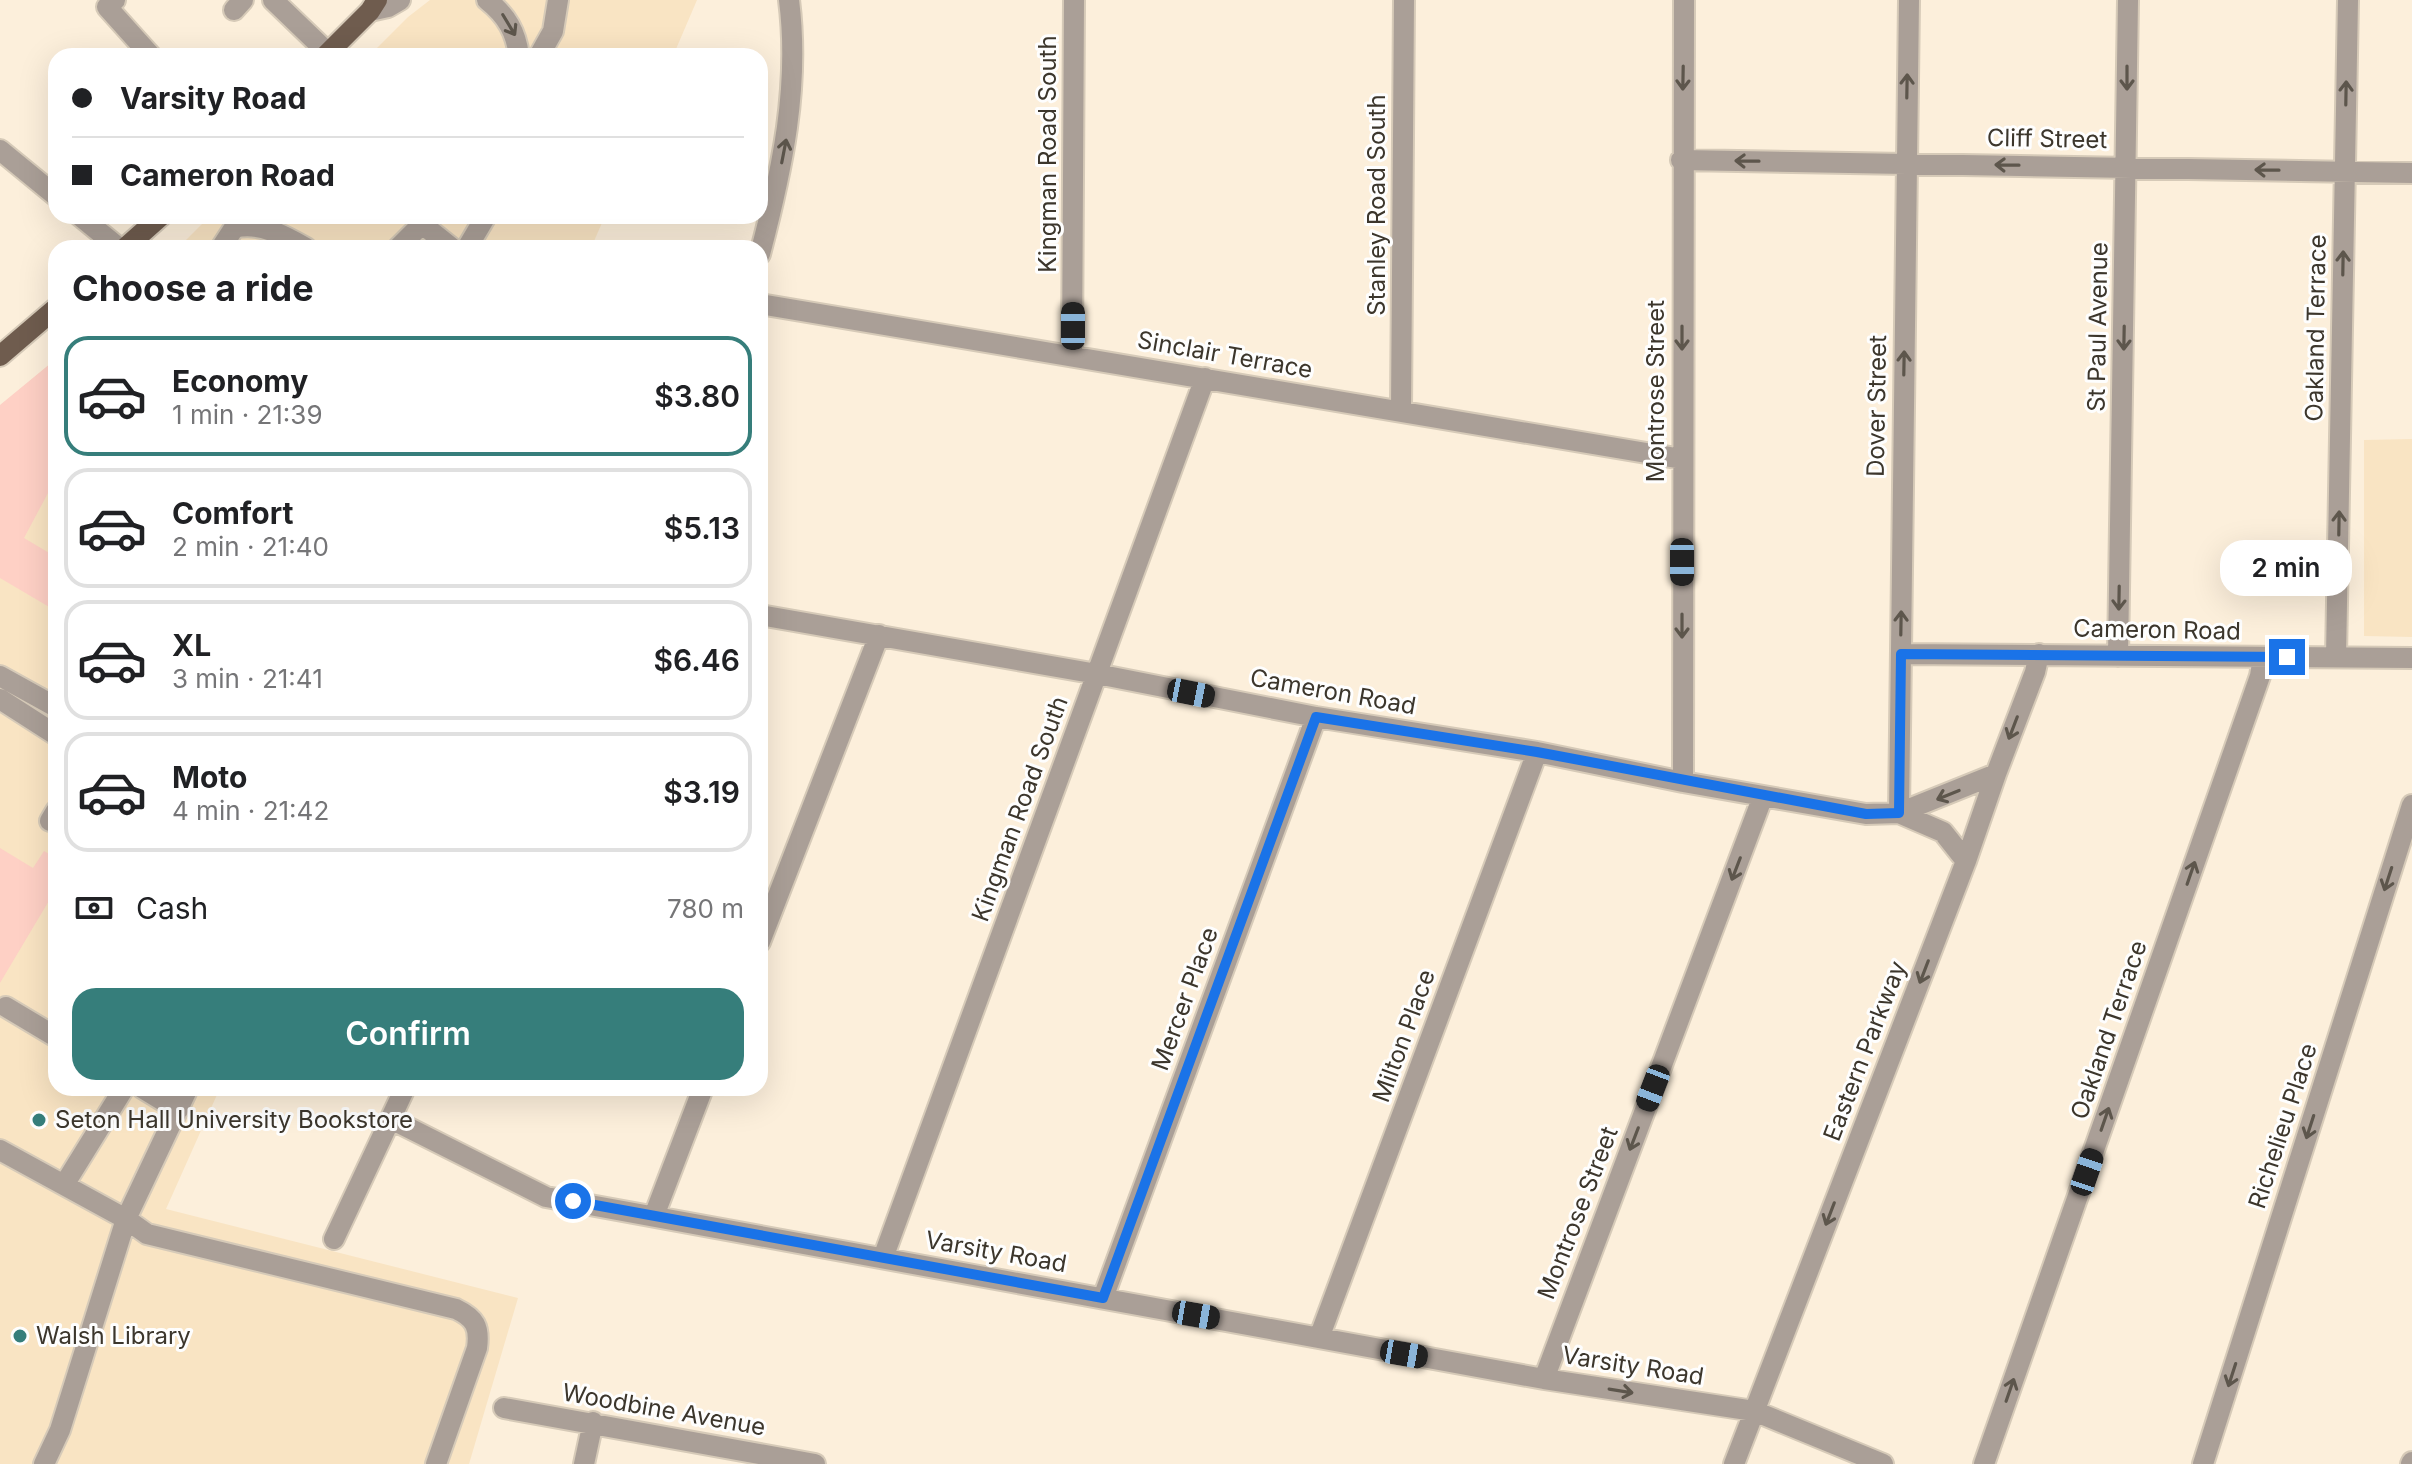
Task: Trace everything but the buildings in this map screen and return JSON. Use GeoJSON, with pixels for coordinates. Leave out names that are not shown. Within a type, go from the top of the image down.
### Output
{"type":"FeatureCollection","features":[{"type":"Feature","properties":{"kind":"main road"},"geometry":{"type":"LineString","coordinates":[[332,48],[374,6]]}},
{"type":"Feature","properties":{"kind":"main road"},"geometry":{"type":"LineString","coordinates":[[134,240],[152,224]]}},
{"type":"Feature","properties":{"kind":"main road"},"geometry":{"type":"LineString","coordinates":[[0,356],[48,315]]}},
{"type":"Feature","properties":{"kind":"street"},"geometry":{"type":"LineString","coordinates":[[115,0],[107,7],[144,48]]}},
{"type":"Feature","properties":{"kind":"street"},"geometry":{"type":"LineString","coordinates":[[273,0],[320,48]]}},
{"type":"Feature","properties":{"kind":"street"},"geometry":{"type":"LineString","coordinates":[[374,6],[388,7],[400,0]]}},
{"type":"Feature","properties":{"kind":"street"},"geometry":{"type":"LineString","coordinates":[[487,0],[500,10],[516,34],[518,48]]}},
{"type":"Feature","properties":{"kind":"street"},"geometry":{"type":"LineString","coordinates":[[550,48],[558,0]]}},
{"type":"Feature","properties":{"kind":"street"},"geometry":{"type":"LineString","coordinates":[[768,221],[786,146],[792,85],[789,0]]}},
{"type":"Feature","properties":{"kind":"street","name":"Kingman Road South"},"geometry":{"type":"LineString","coordinates":[[1072,356],[1074,0]]}},
{"type":"Feature","properties":{"kind":"street","name":"Stanley Road South"},"geometry":{"type":"LineString","coordinates":[[1401,411],[1404,0]]}},
{"type":"Feature","properties":{"kind":"street","name":"Montrose Street"},"geometry":{"type":"LineString","coordinates":[[1683,782],[1681,160],[1684,0]]}},
{"type":"Feature","properties":{"kind":"street","name":"Dover Street"},"geometry":{"type":"LineString","coordinates":[[1899,813],[1909,0]]}},
{"type":"Feature","properties":{"kind":"street","name":"St Paul Avenue"},"geometry":{"type":"LineString","coordinates":[[2118,656],[2128,0]]}},
{"type":"Feature","properties":{"kind":"street","name":"Oakland Terrace"},"geometry":{"type":"LineString","coordinates":[[2336,657],[2348,0]]}},
{"type":"Feature","properties":{"kind":"street"},"geometry":{"type":"LineString","coordinates":[[543,48],[553,31]]}},
{"type":"Feature","properties":{"kind":"street"},"geometry":{"type":"LineString","coordinates":[[0,150],[48,189]]}},
{"type":"Feature","properties":{"kind":"street","name":"Cliff Street"},"geometry":{"type":"LineString","coordinates":[[1681,160],[2412,173]]}},
{"type":"Feature","properties":{"kind":"street"},"geometry":{"type":"LineString","coordinates":[[90,224],[109,240]]}},
{"type":"Feature","properties":{"kind":"street"},"geometry":{"type":"LineString","coordinates":[[406,240],[422,224]]}},
{"type":"Feature","properties":{"kind":"street"},"geometry":{"type":"LineString","coordinates":[[430,224],[445,240]]}},
{"type":"Feature","properties":{"kind":"street"},"geometry":{"type":"LineString","coordinates":[[226,240],[234,228],[250,225],[289,240]]}},
{"type":"Feature","properties":{"kind":"street","name":"Sinclair Terrace"},"geometry":{"type":"LineString","coordinates":[[768,305],[1682,459]]}},
{"type":"Feature","properties":{"kind":"street","name":"Kingman Road South"},"geometry":{"type":"LineString","coordinates":[[883,1258],[1205,378]]}},
{"type":"Feature","properties":{"kind":"street","name":"Cameron Road"},"geometry":{"type":"LineString","coordinates":[[768,616],[1097,674],[1316,717],[1537,752],[1683,782],[1866,814],[1899,813],[1996,774]]}},
{"type":"Feature","properties":{"kind":"street"},"geometry":{"type":"LineString","coordinates":[[768,921],[879,635]]}},
{"type":"Feature","properties":{"kind":"street","name":"Cameron Road"},"geometry":{"type":"LineString","coordinates":[[1901,654],[2412,658]]}},
{"type":"Feature","properties":{"kind":"street","name":"Eastern Parkway"},"geometry":{"type":"LineString","coordinates":[[1734,1464],[1966,861],[2039,654]]}},
{"type":"Feature","properties":{"kind":"street","name":"Oakland Terrace"},"geometry":{"type":"LineString","coordinates":[[1984,1464],[2260,676],[2263,657]]}},
{"type":"Feature","properties":{"kind":"street"},"geometry":{"type":"LineString","coordinates":[[0,676],[48,703]]}},
{"type":"Feature","properties":{"kind":"street"},"geometry":{"type":"LineString","coordinates":[[0,699],[48,730]]}},
{"type":"Feature","properties":{"kind":"street","name":"Mercer Place"},"geometry":{"type":"LineString","coordinates":[[1103,1298],[1316,717]]}},
{"type":"Feature","properties":{"kind":"street","name":"Milton Place"},"geometry":{"type":"LineString","coordinates":[[1319,1338],[1537,752]]}},
{"type":"Feature","properties":{"kind":"street","name":"Montrose Street"},"geometry":{"type":"LineString","coordinates":[[1544,1379],[1763,796]]}},
{"type":"Feature","properties":{"kind":"street","name":"Richelieu Place"},"geometry":{"type":"LineString","coordinates":[[2203,1464],[2412,805]]}},
{"type":"Feature","properties":{"kind":"street","name":"Cameron Road"},"geometry":{"type":"LineString","coordinates":[[1899,813],[1943,832],[1966,861]]}},
{"type":"Feature","properties":{"kind":"street"},"geometry":{"type":"LineString","coordinates":[[6,1007],[48,1032]]}},
{"type":"Feature","properties":{"kind":"street"},"geometry":{"type":"LineString","coordinates":[[64,1185],[119,1096]]}},
{"type":"Feature","properties":{"kind":"street"},"geometry":{"type":"LineString","coordinates":[[155,1096],[178,1110]]}},
{"type":"Feature","properties":{"kind":"street"},"geometry":{"type":"LineString","coordinates":[[44,1464],[60,1430],[126,1219],[184,1096]]}},
{"type":"Feature","properties":{"kind":"street"},"geometry":{"type":"LineString","coordinates":[[334,1239],[401,1096]]}},
{"type":"Feature","properties":{"kind":"street"},"geometry":{"type":"LineString","coordinates":[[654,1216],[700,1096]]}},
{"type":"Feature","properties":{"kind":"street","name":"Varsity Road"},"geometry":{"type":"LineString","coordinates":[[391,1119],[546,1197],[1544,1379],[1754,1411],[1883,1464]]}},
{"type":"Feature","properties":{"kind":"street"},"geometry":{"type":"LineString","coordinates":[[0,1150],[126,1219],[147,1234],[456,1309],[469,1315],[479,1333],[477,1348],[436,1464]]}},
{"type":"Feature","properties":{"kind":"street","name":"Woodbine Avenue"},"geometry":{"type":"LineString","coordinates":[[504,1408],[809,1463]]}},
{"type":"Feature","properties":{"kind":"street"},"geometry":{"type":"LineString","coordinates":[[584,1464],[593,1422]]}},
{"type":"Feature","properties":{"kind":"shaded area"},"geometry":{"type":"Polygon","coordinates":[[[430,0],[697,0],[676,48],[377,48],[430,0]]]}},
{"type":"Feature","properties":{"kind":"shaded area"},"geometry":{"type":"Polygon","coordinates":[[[202,224],[602,224],[594,240],[186,240],[202,224]]]}},
{"type":"Feature","properties":{"kind":"shaded area"},"geometry":{"type":"Polygon","coordinates":[[[48,366],[48,1096],[216,1096],[166,1209],[518,1298],[469,1464],[0,1464],[0,406],[48,366]]]}},
{"type":"Feature","properties":{"kind":"shaded area"},"geometry":{"type":"Polygon","coordinates":[[[48,366],[48,493],[24,538],[48,552],[48,606],[0,578],[0,405],[48,366]]]}},
{"type":"Feature","properties":{"kind":"shaded area"},"geometry":{"type":"Polygon","coordinates":[[[2412,439],[2412,637],[2364,636],[2364,440],[2412,439]]]}},
{"type":"Feature","properties":{"kind":"shaded area"},"geometry":{"type":"Polygon","coordinates":[[[0,848],[33,868],[44,851],[48,853],[48,902],[0,983],[0,848]]]}},
{"type":"Feature","properties":{"kind":"place","name":"Seton Hall University Bookstore"},"geometry":{"type":"Point","coordinates":[39,1120]}},
{"type":"Feature","properties":{"kind":"place","name":"Walsh Library"},"geometry":{"type":"Point","coordinates":[20,1336]}},
{"type":"Feature","properties":{"kind":"route"},"geometry":{"type":"LineString","coordinates":[[573,1201],[1103,1298],[1316,717],[1537,752],[1683,782],[1866,814],[1899,813],[1901,654],[2287,657]]}}]}
